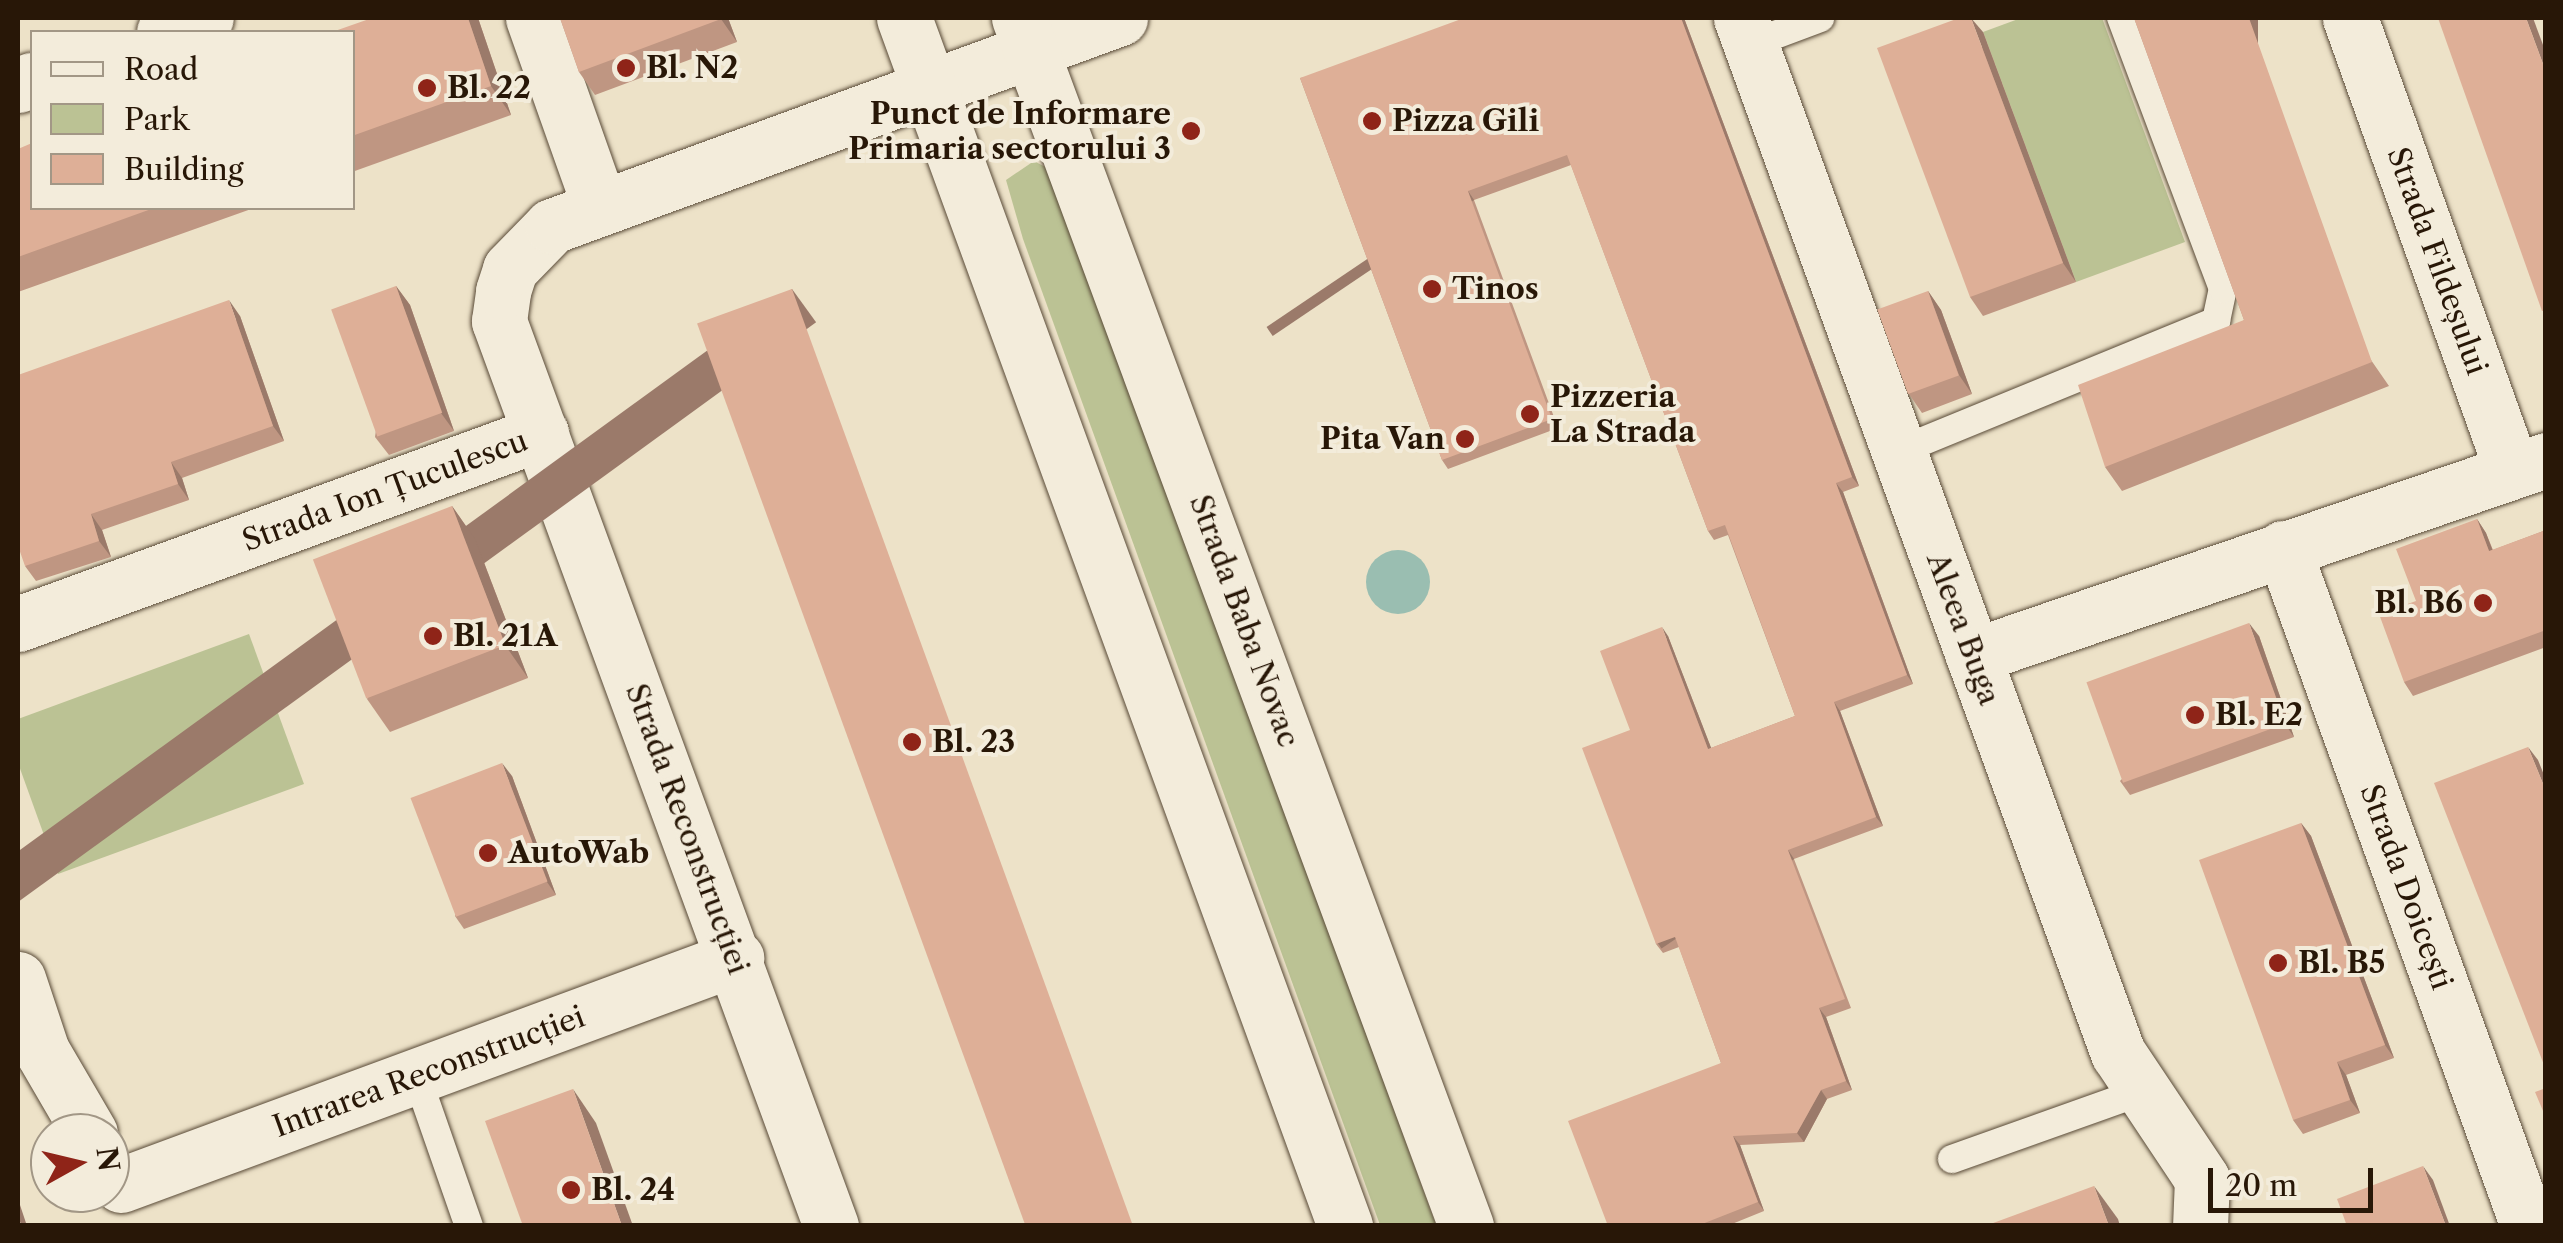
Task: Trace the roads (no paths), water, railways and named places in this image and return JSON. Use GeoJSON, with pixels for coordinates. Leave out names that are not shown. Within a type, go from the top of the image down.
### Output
{"type":"FeatureCollection","features":[{"type":"Feature","properties":{"kind":"street"},"geometry":{"type":"LineString","coordinates":[[170,30],[206,18]]}},
{"type":"Feature","properties":{"kind":"street"},"geometry":{"type":"LineString","coordinates":[[533,18],[600,208]]}},
{"type":"Feature","properties":{"kind":"street"},"geometry":{"type":"LineString","coordinates":[[904,18],[1345,1226]]}},
{"type":"Feature","properties":{"kind":"street"},"geometry":{"type":"LineString","coordinates":[[1025,34],[1120,18]]}},
{"type":"Feature","properties":{"kind":"street","name":"Strada Fildeșului"},"geometry":{"type":"LineString","coordinates":[[2350,18],[2529,466]]}},
{"type":"Feature","properties":{"kind":"street","name":"Aleea Buga"},"geometry":{"type":"LineString","coordinates":[[1746,31],[1973,656],[2140,1092],[2195,1160],[2200,1226]]}},
{"type":"Feature","properties":{"kind":"street","name":"Strada Ion Țuculescu"},"geometry":{"type":"LineString","coordinates":[[18,624],[541,433],[498,322],[502,291],[528,247],[600,208],[930,86],[1025,34]]}},
{"type":"Feature","properties":{"kind":"street","name":"Strada Baba Novac"},"geometry":{"type":"LineString","coordinates":[[1025,34],[1466,1226]]}},
{"type":"Feature","properties":{"kind":"street","name":"Strada Reconstrucției"},"geometry":{"type":"LineString","coordinates":[[541,433],[831,1226]]}},
{"type":"Feature","properties":{"kind":"street"},"geometry":{"type":"LineString","coordinates":[[1973,656],[2529,466]]}},
{"type":"Feature","properties":{"kind":"street","name":"Strada Doicești"},"geometry":{"type":"LineString","coordinates":[[2283,548],[2528,1226]]}},
{"type":"Feature","properties":{"kind":"street","name":"Intrarea Reconstrucției"},"geometry":{"type":"LineString","coordinates":[[130,1189],[417,1076],[736,958]]}},
{"type":"Feature","properties":{"kind":"street"},"geometry":{"type":"LineString","coordinates":[[18,979],[30,1055],[75,1113]]}},
{"type":"Feature","properties":{"kind":"lane"},"geometry":{"type":"LineString","coordinates":[[1746,31],[1820,18]]}},
{"type":"Feature","properties":{"kind":"lane"},"geometry":{"type":"LineString","coordinates":[[1899,451],[2216,321],[2223,289],[2121,18]]}},
{"type":"Feature","properties":{"kind":"lane"},"geometry":{"type":"LineString","coordinates":[[417,1076],[468,1226]]}},
{"type":"Feature","properties":{"kind":"lane"},"geometry":{"type":"LineString","coordinates":[[1952,1158],[2140,1092]]}},
{"type":"Feature","properties":{"kind":"water"},"geometry":{"type":"Polygon","coordinates":[[[1398,550],[1420,560],[1430,582],[1420,604],[1398,614],[1376,604],[1366,582],[1376,560],[1398,550]]]}},
{"type":"Feature","properties":{"kind":"place","name":"Bl. N2"},"geometry":{"type":"Point","coordinates":[626,68]}},
{"type":"Feature","properties":{"kind":"place","name":"Bl. 22"},"geometry":{"type":"Point","coordinates":[427,88]}},
{"type":"Feature","properties":{"kind":"place","name":"Pizza Gili"},"geometry":{"type":"Point","coordinates":[1372,121]}},
{"type":"Feature","properties":{"kind":"place","name":"Punct de Informare Primaria sectorului 3"},"geometry":{"type":"Point","coordinates":[1191,131]}},
{"type":"Feature","properties":{"kind":"place","name":"Tinos"},"geometry":{"type":"Point","coordinates":[1432,289]}},
{"type":"Feature","properties":{"kind":"place","name":"Pizzeria La Strada"},"geometry":{"type":"Point","coordinates":[1530,414]}},
{"type":"Feature","properties":{"kind":"place","name":"Pita Van"},"geometry":{"type":"Point","coordinates":[1465,439]}},
{"type":"Feature","properties":{"kind":"place","name":"Bl. B6"},"geometry":{"type":"Point","coordinates":[2483,603]}},
{"type":"Feature","properties":{"kind":"place","name":"Bl. 21A"},"geometry":{"type":"Point","coordinates":[433,636]}},
{"type":"Feature","properties":{"kind":"place","name":"Bl. E2"},"geometry":{"type":"Point","coordinates":[2195,715]}},
{"type":"Feature","properties":{"kind":"place","name":"Bl. 23"},"geometry":{"type":"Point","coordinates":[912,742]}},
{"type":"Feature","properties":{"kind":"place","name":"AutoWab"},"geometry":{"type":"Point","coordinates":[488,853]}},
{"type":"Feature","properties":{"kind":"place","name":"Bl. B5"},"geometry":{"type":"Point","coordinates":[2278,963]}},
{"type":"Feature","properties":{"kind":"place","name":"Bl. 24"},"geometry":{"type":"Point","coordinates":[571,1190]}}]}
